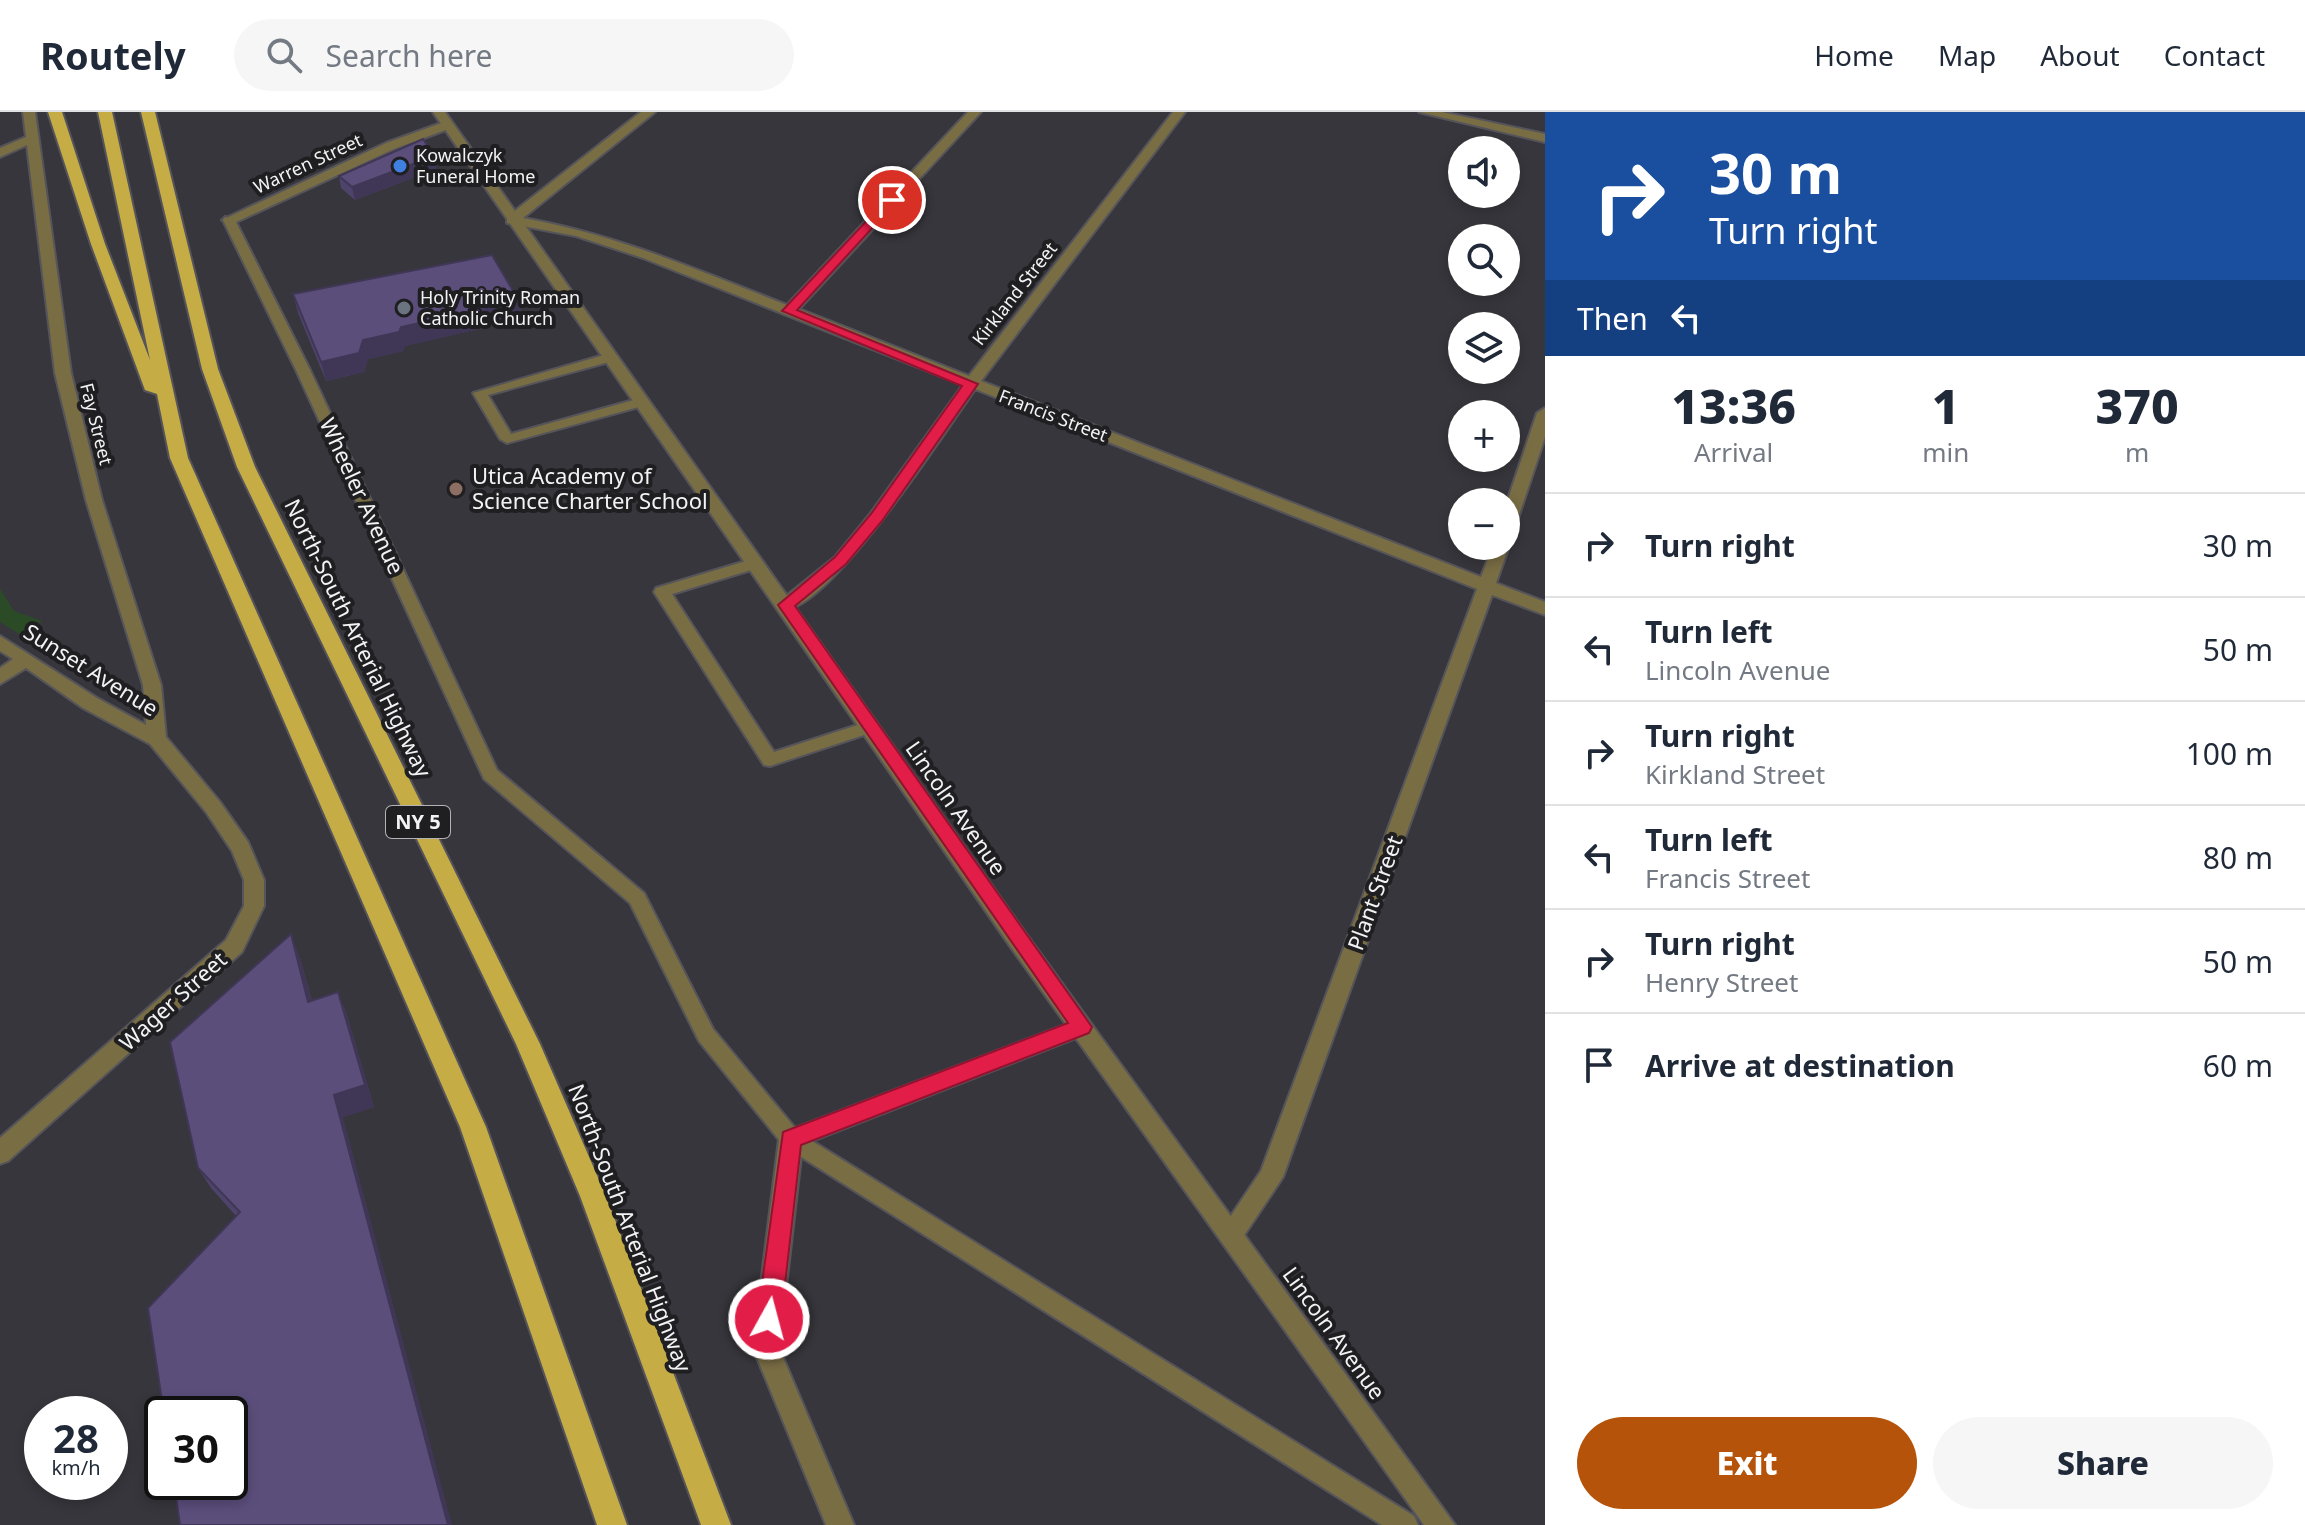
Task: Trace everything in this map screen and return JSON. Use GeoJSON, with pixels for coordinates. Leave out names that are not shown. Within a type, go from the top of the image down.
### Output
{"type":"FeatureCollection","features":[{"type":"Feature","properties":{"kind":"highway"},"geometry":{"type":"LineString","coordinates":[[55,112],[98,244],[179,458],[473,1127],[612,1525]]}},
{"type":"Feature","properties":{"kind":"highway"},"geometry":{"type":"LineString","coordinates":[[105,112],[179,458]]}},
{"type":"Feature","properties":{"kind":"highway","name":"North-South Arterial Highway"},"geometry":{"type":"LineString","coordinates":[[148,112],[210,369],[246,467],[528,1044],[593,1196],[716,1525]]}},
{"type":"Feature","properties":{"kind":"street","name":"Fay Street"},"geometry":{"type":"LineString","coordinates":[[29,112],[63,373],[94,500],[152,685],[157,739]]}},
{"type":"Feature","properties":{"kind":"street","name":"Lincoln Avenue"},"geometry":{"type":"LineString","coordinates":[[439,112],[1082,1027],[1441,1525]]}},
{"type":"Feature","properties":{"kind":"street"},"geometry":{"type":"LineString","coordinates":[[512,220],[649,112]]}},
{"type":"Feature","properties":{"kind":"street"},"geometry":{"type":"LineString","coordinates":[[789,311],[975,112]]}},
{"type":"Feature","properties":{"kind":"street","name":"Kirkland Street"},"geometry":{"type":"LineString","coordinates":[[786,605],[841,561],[877,517],[971,384],[1179,112]]}},
{"type":"Feature","properties":{"kind":"street"},"geometry":{"type":"LineString","coordinates":[[1425,112],[1545,138]]}},
{"type":"Feature","properties":{"kind":"street","name":"Warren Street"},"geometry":{"type":"LineString","coordinates":[[229,220],[390,146],[447,125]]}},
{"type":"Feature","properties":{"kind":"street"},"geometry":{"type":"LineString","coordinates":[[0,153],[33,138]]}},
{"type":"Feature","properties":{"kind":"street","name":"Francis Street"},"geometry":{"type":"LineString","coordinates":[[512,220],[579,232],[620,246],[1545,609]]}},
{"type":"Feature","properties":{"kind":"street"},"geometry":{"type":"LineString","coordinates":[[1520,488],[1545,413]]}},
{"type":"Feature","properties":{"kind":"street","name":"Plant Street"},"geometry":{"type":"LineString","coordinates":[[1232,1232],[1271,1177],[1496,560]]}},
{"type":"Feature","properties":{"kind":"street","name":"Sunset Avenue"},"geometry":{"type":"LineString","coordinates":[[0,642],[90,703],[157,739]]}},
{"type":"Feature","properties":{"kind":"street"},"geometry":{"type":"LineString","coordinates":[[0,677],[26,659]]}},
{"type":"Feature","properties":{"kind":"street","name":"Wager Street"},"geometry":{"type":"LineString","coordinates":[[0,1153],[234,946],[254,906],[254,880],[241,848],[213,807],[157,739]]}},
{"type":"Feature","properties":{"kind":"street"},"geometry":{"type":"LineString","coordinates":[[791,1139],[766,1348],[840,1525]]}},
{"type":"Feature","properties":{"kind":"lane","name":"Wheeler Avenue"},"geometry":{"type":"LineString","coordinates":[[229,220],[303,370],[490,774],[637,898],[706,1035],[791,1139]]}},
{"type":"Feature","properties":{"kind":"lane"},"geometry":{"type":"LineString","coordinates":[[611,357],[480,393],[507,439],[641,402]]}},
{"type":"Feature","properties":{"kind":"lane"},"geometry":{"type":"LineString","coordinates":[[756,563],[662,592],[770,760],[870,727]]}},
{"type":"Feature","properties":{"kind":"lane"},"geometry":{"type":"LineString","coordinates":[[791,1139],[1082,1027]]}},
{"type":"Feature","properties":{"kind":"lane"},"geometry":{"type":"LineString","coordinates":[[791,1139],[1405,1525]]}},
{"type":"Feature","properties":{"kind":"green space"},"geometry":{"type":"Polygon","coordinates":[[[0,589],[14,611],[42,621],[19,634],[0,622],[0,589]]]}},
{"type":"Feature","properties":{"kind":"building"},"geometry":{"type":"Polygon","coordinates":[[[423,139],[434,156],[352,187],[339,176],[423,139]]]}},
{"type":"Feature","properties":{"kind":"building"},"geometry":{"type":"Polygon","coordinates":[[[492,255],[519,301],[401,327],[399,332],[363,340],[359,353],[321,362],[293,294],[492,255]]]}},
{"type":"Feature","properties":{"kind":"building"},"geometry":{"type":"Polygon","coordinates":[[[291,934],[308,1002],[338,992],[365,1085],[334,1095],[448,1525],[180,1525],[177,1500],[248,1500],[248,1396],[161,1396],[148,1308],[240,1212],[198,1168],[170,1042],[291,934]]]}},
{"type":"Feature","properties":{"kind":"place","name":"Kowalczyk Funeral Home"},"geometry":{"type":"Point","coordinates":[400,166]}},
{"type":"Feature","properties":{"kind":"place","name":"Holy Trinity Roman Catholic Church"},"geometry":{"type":"Point","coordinates":[404,308]}},
{"type":"Feature","properties":{"kind":"place","name":"Utica Academy of Science Charter School"},"geometry":{"type":"Point","coordinates":[456,489]}},
{"type":"Feature","properties":{"kind":"route"},"geometry":{"type":"LineString","coordinates":[[769,1319],[791,1139],[1082,1027],[1018,940],[786,605],[841,561],[877,517],[971,384],[789,311],[892,200]]}}]}
